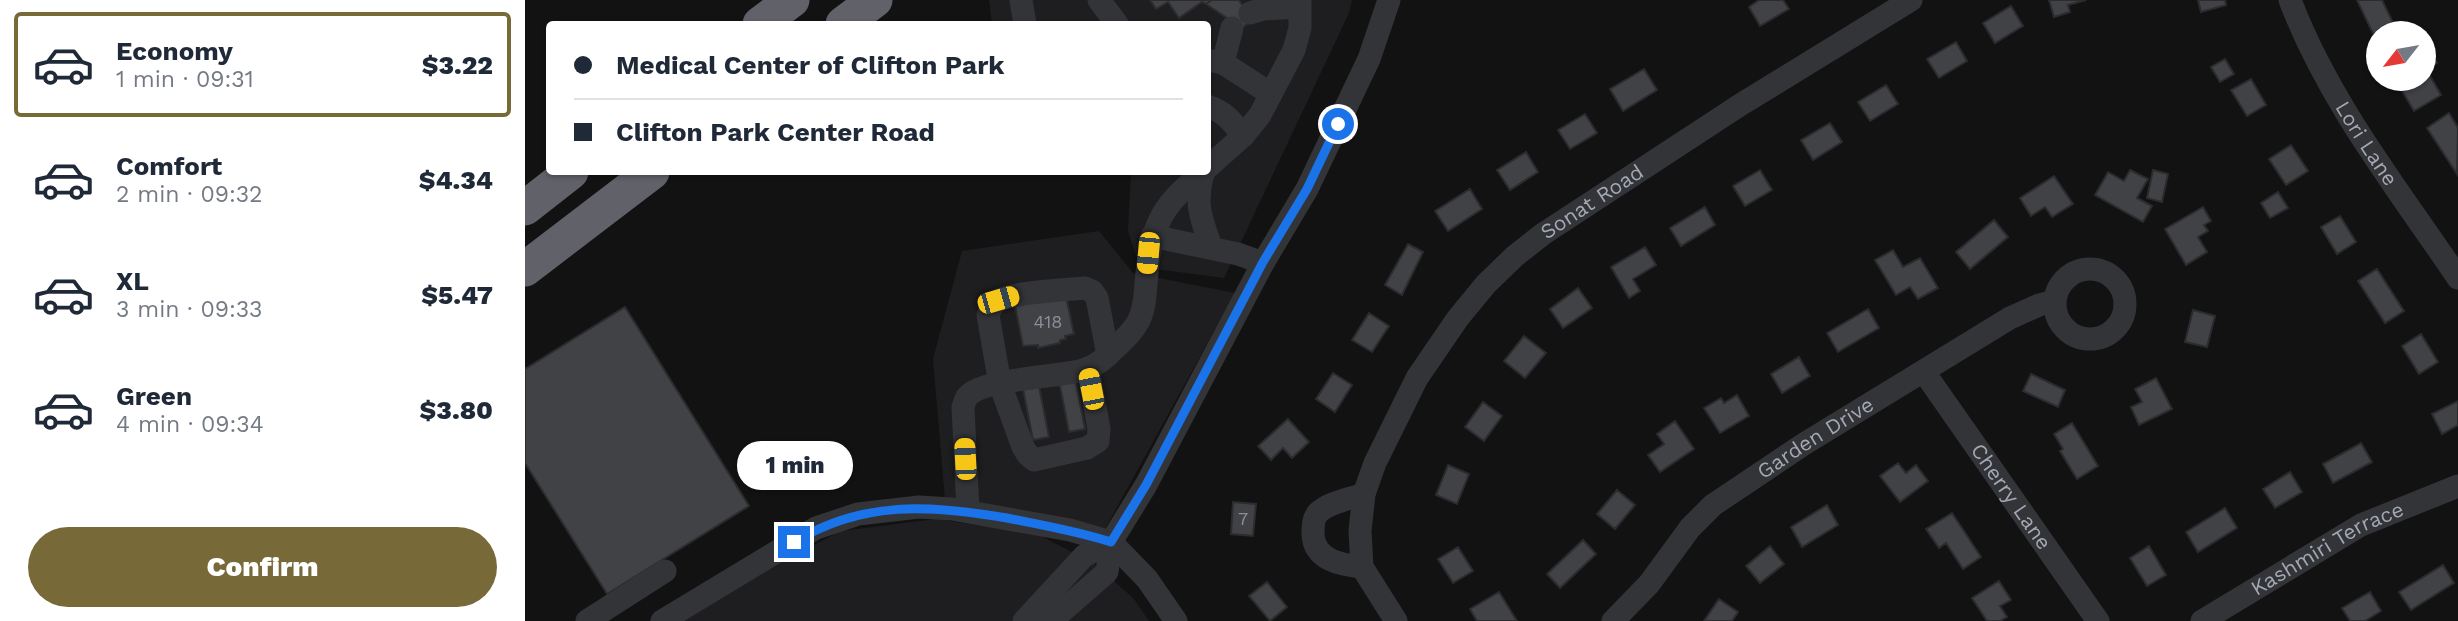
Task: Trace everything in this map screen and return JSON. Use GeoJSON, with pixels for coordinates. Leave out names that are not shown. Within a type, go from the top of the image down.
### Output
{"type":"FeatureCollection","features":[{"type":"Feature","properties":{"kind":"highway"},"geometry":{"type":"LineString","coordinates":[[764,21],[792,0]]}},
{"type":"Feature","properties":{"kind":"highway"},"geometry":{"type":"LineString","coordinates":[[847,21],[875,0]]}},
{"type":"Feature","properties":{"kind":"highway"},"geometry":{"type":"LineString","coordinates":[[525,208],[567,175]]}},
{"type":"Feature","properties":{"kind":"highway"},"geometry":{"type":"LineString","coordinates":[[525,270],[648,175]]}},
{"type":"Feature","properties":{"kind":"street"},"geometry":{"type":"LineString","coordinates":[[1021,0],[1024,21]]}},
{"type":"Feature","properties":{"kind":"street"},"geometry":{"type":"LineString","coordinates":[[1099,0],[1113,21]]}},
{"type":"Feature","properties":{"kind":"street"},"geometry":{"type":"LineString","coordinates":[[1051,621],[1107,572],[1111,542],[1146,485],[1263,262],[1307,189],[1369,59],[1389,0]]}},
{"type":"Feature","properties":{"kind":"street","name":"Sonat Road"},"geometry":{"type":"LineString","coordinates":[[1396,621],[1362,567],[1360,531],[1364,494],[1375,463],[1417,378],[1458,318],[1486,284],[1543,234],[1740,104],[1912,0]]}},
{"type":"Feature","properties":{"kind":"street","name":"Lori Lane"},"geometry":{"type":"LineString","coordinates":[[2290,0],[2303,35],[2357,130],[2458,278]]}},
{"type":"Feature","properties":{"kind":"street"},"geometry":{"type":"LineString","coordinates":[[1211,165],[1261,115],[1294,50],[1300,28],[1299,4],[1250,13]]}},
{"type":"Feature","properties":{"kind":"street"},"geometry":{"type":"LineString","coordinates":[[1231,28],[1215,62],[1271,94]]}},
{"type":"Feature","properties":{"kind":"street"},"geometry":{"type":"LineString","coordinates":[[1211,107],[1222,111],[1230,118],[1243,136]]}},
{"type":"Feature","properties":{"kind":"street"},"geometry":{"type":"LineString","coordinates":[[968,511],[963,407],[967,396],[980,388],[1088,368],[1108,355],[1138,323],[1144,307],[1148,253],[1163,210],[1184,186],[1199,175]]}},
{"type":"Feature","properties":{"kind":"street"},"geometry":{"type":"LineString","coordinates":[[1204,175],[1198,196],[1200,217],[1211,247]]}},
{"type":"Feature","properties":{"kind":"street"},"geometry":{"type":"LineString","coordinates":[[1152,236],[1211,247],[1263,262]]}},
{"type":"Feature","properties":{"kind":"street"},"geometry":{"type":"LineString","coordinates":[[1088,368],[1099,429],[1098,441],[1087,448],[1034,460],[1028,455],[1000,384],[988,315],[992,306],[998,300],[1013,296],[1085,288],[1092,291],[1097,298],[1108,355]]}},
{"type":"Feature","properties":{"kind":"street","name":"Garden Drive"},"geometry":{"type":"LineString","coordinates":[[1613,621],[1649,584],[1690,528],[1713,505],[1804,444],[2010,318],[2054,301]]}},
{"type":"Feature","properties":{"kind":"street","name":"Cherry Lane"},"geometry":{"type":"LineString","coordinates":[[1924,372],[2098,621]]}},
{"type":"Feature","properties":{"kind":"street","name":"Kashmiri Terrace"},"geometry":{"type":"LineString","coordinates":[[2202,621],[2361,525],[2458,486]]}},
{"type":"Feature","properties":{"kind":"street"},"geometry":{"type":"LineString","coordinates":[[1362,567],[1342,565],[1326,558],[1317,549],[1313,539],[1313,527],[1318,513],[1328,506],[1364,494]]}},
{"type":"Feature","properties":{"kind":"street"},"geometry":{"type":"LineString","coordinates":[[662,621],[816,528],[858,514],[919,507],[968,511],[1070,530],[1111,542],[1147,579],[1176,621]]}},
{"type":"Feature","properties":{"kind":"street"},"geometry":{"type":"LineString","coordinates":[[1024,621],[1084,556],[1111,542]]}},
{"type":"Feature","properties":{"kind":"street"},"geometry":{"type":"LineString","coordinates":[[587,621],[665,571]]}},
{"type":"Feature","properties":{"kind":"shaded area"},"geometry":{"type":"Polygon","coordinates":[[[989,0],[1352,0],[1349,13],[1224,278],[1140,267],[1128,231],[1131,175],[1211,175],[1211,21],[992,21],[989,0]]]}},
{"type":"Feature","properties":{"kind":"shaded area"},"geometry":{"type":"Polygon","coordinates":[[[1099,231],[1133,273],[1235,293],[1105,529],[945,500],[933,359],[962,251],[1099,231]]]}},
{"type":"Feature","properties":{"kind":"shaded area"},"geometry":{"type":"Polygon","coordinates":[[[936,519],[1037,534],[1095,564],[1134,599],[1149,621],[679,621],[743,582],[841,531],[936,519]]]}},
{"type":"Feature","properties":{"kind":"building"},"geometry":{"type":"Polygon","coordinates":[[[1150,0],[1212,0],[1206,4],[1202,2],[1179,18],[1168,2],[1156,9],[1150,0]]]}},
{"type":"Feature","properties":{"kind":"building"},"geometry":{"type":"Polygon","coordinates":[[[1212,0],[1239,0],[1252,20],[1242,28],[1206,4],[1212,0]]]}},
{"type":"Feature","properties":{"kind":"building"},"geometry":{"type":"Polygon","coordinates":[[[1759,0],[1783,0],[1789,9],[1760,26],[1749,7],[1759,0]]]}},
{"type":"Feature","properties":{"kind":"building"},"geometry":{"type":"Polygon","coordinates":[[[2049,0],[2086,0],[2068,5],[2070,12],[2054,17],[2049,0]]]}},
{"type":"Feature","properties":{"kind":"building"},"geometry":{"type":"Polygon","coordinates":[[[2198,0],[2225,0],[2226,5],[2201,12],[2198,0]]]}},
{"type":"Feature","properties":{"kind":"building"},"geometry":{"type":"Polygon","coordinates":[[[2357,0],[2382,0],[2392,21],[2367,21],[2357,0]]]}},
{"type":"Feature","properties":{"kind":"building"},"geometry":{"type":"Polygon","coordinates":[[[2011,6],[2023,26],[1995,43],[1983,23],[2011,6]]]}},
{"type":"Feature","properties":{"kind":"building"},"geometry":{"type":"Polygon","coordinates":[[[1956,42],[1967,61],[1939,78],[1927,59],[1956,42]]]}},
{"type":"Feature","properties":{"kind":"building"},"geometry":{"type":"Polygon","coordinates":[[[2225,59],[2234,74],[2220,82],[2211,67],[2225,59]]]}},
{"type":"Feature","properties":{"kind":"building"},"geometry":{"type":"Polygon","coordinates":[[[1644,69],[1657,90],[1623,111],[1610,89],[1644,69]]]}},
{"type":"Feature","properties":{"kind":"building"},"geometry":{"type":"Polygon","coordinates":[[[2251,79],[2266,105],[2247,116],[2231,90],[2251,79]]]}},
{"type":"Feature","properties":{"kind":"building"},"geometry":{"type":"Polygon","coordinates":[[[1886,85],[1898,104],[1870,121],[1858,102],[1886,85]]]}},
{"type":"Feature","properties":{"kind":"building"},"geometry":{"type":"Polygon","coordinates":[[[2436,86],[2441,95],[2414,111],[2402,91],[2436,91],[2436,86]]]}},
{"type":"Feature","properties":{"kind":"building"},"geometry":{"type":"Polygon","coordinates":[[[2449,113],[2458,128],[2457,174],[2427,128],[2449,113]]]}},
{"type":"Feature","properties":{"kind":"building"},"geometry":{"type":"Polygon","coordinates":[[[1585,114],[1597,133],[1570,149],[1558,130],[1585,114]]]}},
{"type":"Feature","properties":{"kind":"building"},"geometry":{"type":"Polygon","coordinates":[[[1830,123],[1842,142],[1813,160],[1801,140],[1830,123]]]}},
{"type":"Feature","properties":{"kind":"building"},"geometry":{"type":"Polygon","coordinates":[[[2291,145],[2308,171],[2286,185],[2269,159],[2291,145]]]}},
{"type":"Feature","properties":{"kind":"building"},"geometry":{"type":"Polygon","coordinates":[[[1526,152],[1538,172],[1510,190],[1497,170],[1526,152]]]}},
{"type":"Feature","properties":{"kind":"building"},"geometry":{"type":"Polygon","coordinates":[[[1760,170],[1772,190],[1745,206],[1733,186],[1760,170]]]}},
{"type":"Feature","properties":{"kind":"building"},"geometry":{"type":"Polygon","coordinates":[[[2130,170],[2148,179],[2137,198],[2152,206],[2143,222],[2095,195],[2108,172],[2124,181],[2130,170]]]}},
{"type":"Feature","properties":{"kind":"building"},"geometry":{"type":"Polygon","coordinates":[[[2153,170],[2168,174],[2162,202],[2147,198],[2153,170]]]}},
{"type":"Feature","properties":{"kind":"building"},"geometry":{"type":"Polygon","coordinates":[[[2054,176],[2073,204],[2052,217],[2045,207],[2031,216],[2020,198],[2054,176]]]}},
{"type":"Feature","properties":{"kind":"building"},"geometry":{"type":"Polygon","coordinates":[[[1470,189],[1482,209],[1448,231],[1435,211],[1470,189]]]}},
{"type":"Feature","properties":{"kind":"building"},"geometry":{"type":"Polygon","coordinates":[[[2278,192],[2288,208],[2270,218],[2261,203],[2278,192]]]}},
{"type":"Feature","properties":{"kind":"building"},"geometry":{"type":"Polygon","coordinates":[[[1705,207],[1715,225],[1681,246],[1670,228],[1705,207]]]}},
{"type":"Feature","properties":{"kind":"building"},"geometry":{"type":"Polygon","coordinates":[[[2203,207],[2211,221],[2204,225],[2208,231],[2198,237],[2207,252],[2186,265],[2165,229],[2203,207]]]}},
{"type":"Feature","properties":{"kind":"building"},"geometry":{"type":"Polygon","coordinates":[[[2340,216],[2356,242],[2337,254],[2321,227],[2340,216]]]}},
{"type":"Feature","properties":{"kind":"building"},"geometry":{"type":"Polygon","coordinates":[[[1994,220],[2008,237],[1970,269],[1956,252],[1994,220]]]}},
{"type":"Feature","properties":{"kind":"building"},"geometry":{"type":"Polygon","coordinates":[[[1408,244],[1423,252],[1402,295],[1385,285],[1408,244]]]}},
{"type":"Feature","properties":{"kind":"building"},"geometry":{"type":"Polygon","coordinates":[[[1645,247],[1656,265],[1633,279],[1640,291],[1629,298],[1611,267],[1645,247]]]}},
{"type":"Feature","properties":{"kind":"building"},"geometry":{"type":"Polygon","coordinates":[[[1893,250],[1903,267],[1920,258],[1938,288],[1918,299],[1910,287],[1896,295],[1875,260],[1893,250]]]}},
{"type":"Feature","properties":{"kind":"building"},"geometry":{"type":"Polygon","coordinates":[[[2377,269],[2404,311],[2385,323],[2358,281],[2377,269]]]}},
{"type":"Feature","properties":{"kind":"building"},"geometry":{"type":"Polygon","coordinates":[[[1578,288],[1592,308],[1563,328],[1550,309],[1578,288]]]}},
{"type":"Feature","properties":{"kind":"building"},"geometry":{"type":"Polygon","coordinates":[[[1066,296],[1074,334],[1065,336],[1066,339],[1060,340],[1060,343],[1038,348],[1038,345],[1023,346],[1015,306],[1066,296]]]}},
{"type":"Feature","properties":{"kind":"building"},"geometry":{"type":"Polygon","coordinates":[[[625,307],[749,506],[607,594],[525,463],[525,369],[625,307]]]}},
{"type":"Feature","properties":{"kind":"building"},"geometry":{"type":"Polygon","coordinates":[[[1868,309],[1879,328],[1838,352],[1827,333],[1868,309]]]}},
{"type":"Feature","properties":{"kind":"building"},"geometry":{"type":"Polygon","coordinates":[[[2193,310],[2215,316],[2207,347],[2185,342],[2193,310]]]}},
{"type":"Feature","properties":{"kind":"building"},"geometry":{"type":"Polygon","coordinates":[[[1369,313],[1389,326],[1372,352],[1352,340],[1369,313]]]}},
{"type":"Feature","properties":{"kind":"building"},"geometry":{"type":"Polygon","coordinates":[[[2421,334],[2438,362],[2419,374],[2402,346],[2421,334]]]}},
{"type":"Feature","properties":{"kind":"building"},"geometry":{"type":"Polygon","coordinates":[[[1524,336],[1546,353],[1525,378],[1504,361],[1524,336]]]}},
{"type":"Feature","properties":{"kind":"building"},"geometry":{"type":"Polygon","coordinates":[[[1799,357],[1810,376],[1782,393],[1771,374],[1799,357]]]}},
{"type":"Feature","properties":{"kind":"building"},"geometry":{"type":"Polygon","coordinates":[[[1333,373],[1352,385],[1335,412],[1316,399],[1333,373]]]}},
{"type":"Feature","properties":{"kind":"building"},"geometry":{"type":"Polygon","coordinates":[[[2031,374],[2065,390],[2058,407],[2023,391],[2031,374]]]}},
{"type":"Feature","properties":{"kind":"building"},"geometry":{"type":"Polygon","coordinates":[[[1075,378],[1085,429],[1069,432],[1059,381],[1075,378]]]}},
{"type":"Feature","properties":{"kind":"building"},"geometry":{"type":"Polygon","coordinates":[[[2156,378],[2172,409],[2139,425],[2131,407],[2142,402],[2135,389],[2156,378]]]}},
{"type":"Feature","properties":{"kind":"building"},"geometry":{"type":"Polygon","coordinates":[[[1039,386],[1049,437],[1033,440],[1023,389],[1039,386]]]}},
{"type":"Feature","properties":{"kind":"building"},"geometry":{"type":"Polygon","coordinates":[[[1737,395],[1749,416],[1720,433],[1704,408],[1721,398],[1724,403],[1737,395]]]}},
{"type":"Feature","properties":{"kind":"building"},"geometry":{"type":"Polygon","coordinates":[[[2458,401],[2458,425],[2442,434],[2432,414],[2458,401]]]}},
{"type":"Feature","properties":{"kind":"building"},"geometry":{"type":"Polygon","coordinates":[[[1483,402],[1502,416],[1484,441],[1465,427],[1483,402]]]}},
{"type":"Feature","properties":{"kind":"building"},"geometry":{"type":"Polygon","coordinates":[[[1288,419],[1309,442],[1292,458],[1283,448],[1271,460],[1258,446],[1288,419]]]}},
{"type":"Feature","properties":{"kind":"building"},"geometry":{"type":"Polygon","coordinates":[[[1675,421],[1694,449],[1660,472],[1648,455],[1664,444],[1657,434],[1675,421]]]}},
{"type":"Feature","properties":{"kind":"building"},"geometry":{"type":"Polygon","coordinates":[[[2072,423],[2098,466],[2077,479],[2060,451],[2063,449],[2054,434],[2072,423]]]}},
{"type":"Feature","properties":{"kind":"building"},"geometry":{"type":"Polygon","coordinates":[[[2361,443],[2372,462],[2333,483],[2323,464],[2361,443]]]}},
{"type":"Feature","properties":{"kind":"building"},"geometry":{"type":"Polygon","coordinates":[[[1898,463],[1906,473],[1916,465],[1928,481],[1900,502],[1880,476],[1898,463]]]}},
{"type":"Feature","properties":{"kind":"building"},"geometry":{"type":"Polygon","coordinates":[[[1448,465],[1469,474],[1457,504],[1436,495],[1448,465]]]}},
{"type":"Feature","properties":{"kind":"building"},"geometry":{"type":"Polygon","coordinates":[[[2290,472],[2302,492],[2275,508],[2263,489],[2290,472]]]}},
{"type":"Feature","properties":{"kind":"building"},"geometry":{"type":"Polygon","coordinates":[[[1617,490],[1635,505],[1615,529],[1597,514],[1617,490]]]}},
{"type":"Feature","properties":{"kind":"building"},"geometry":{"type":"Polygon","coordinates":[[[1233,502],[1256,504],[1253,536],[1231,534],[1233,502]]]}},
{"type":"Feature","properties":{"kind":"building"},"geometry":{"type":"Polygon","coordinates":[[[1827,505],[1838,525],[1802,547],[1791,527],[1827,505]]]}},
{"type":"Feature","properties":{"kind":"building"},"geometry":{"type":"Polygon","coordinates":[[[2225,508],[2237,528],[2198,552],[2186,532],[2225,508]]]}},
{"type":"Feature","properties":{"kind":"building"},"geometry":{"type":"Polygon","coordinates":[[[1952,513],[1981,557],[1963,569],[1946,543],[1939,548],[1926,529],[1952,513]]]}},
{"type":"Feature","properties":{"kind":"building"},"geometry":{"type":"Polygon","coordinates":[[[1583,540],[1596,554],[1560,588],[1547,574],[1583,540]]]}},
{"type":"Feature","properties":{"kind":"building"},"geometry":{"type":"Polygon","coordinates":[[[1770,546],[1784,564],[1760,583],[1746,566],[1770,546]]]}},
{"type":"Feature","properties":{"kind":"building"},"geometry":{"type":"Polygon","coordinates":[[[2149,546],[2166,575],[2147,586],[2130,558],[2149,546]]]}},
{"type":"Feature","properties":{"kind":"building"},"geometry":{"type":"Polygon","coordinates":[[[1458,547],[1473,571],[1453,583],[1438,559],[1458,547]]]}},
{"type":"Feature","properties":{"kind":"building"},"geometry":{"type":"Polygon","coordinates":[[[2443,565],[2454,583],[2411,610],[2399,592],[2443,565]]]}},
{"type":"Feature","properties":{"kind":"building"},"geometry":{"type":"Polygon","coordinates":[[[1999,581],[2011,600],[2000,606],[2007,617],[2000,621],[1987,621],[1972,598],[1999,581]]]}},
{"type":"Feature","properties":{"kind":"building"},"geometry":{"type":"Polygon","coordinates":[[[1267,582],[1287,607],[1270,621],[1249,596],[1267,582]]]}},
{"type":"Feature","properties":{"kind":"building"},"geometry":{"type":"Polygon","coordinates":[[[1499,592],[1517,621],[1477,621],[1470,609],[1499,592]]]}},
{"type":"Feature","properties":{"kind":"building"},"geometry":{"type":"Polygon","coordinates":[[[2370,592],[2381,611],[2365,621],[2350,621],[2342,608],[2370,592]]]}},
{"type":"Feature","properties":{"kind":"building"},"geometry":{"type":"Polygon","coordinates":[[[1719,599],[1738,612],[1732,621],[1704,621],[1719,599]]]}},
{"type":"Feature","properties":{"kind":"route"},"geometry":{"type":"LineString","coordinates":[[794,542],[816,528],[858,514],[919,507],[952,509],[1070,530],[1111,542],[1146,485],[1263,262],[1307,189],[1338,124]]}}]}
